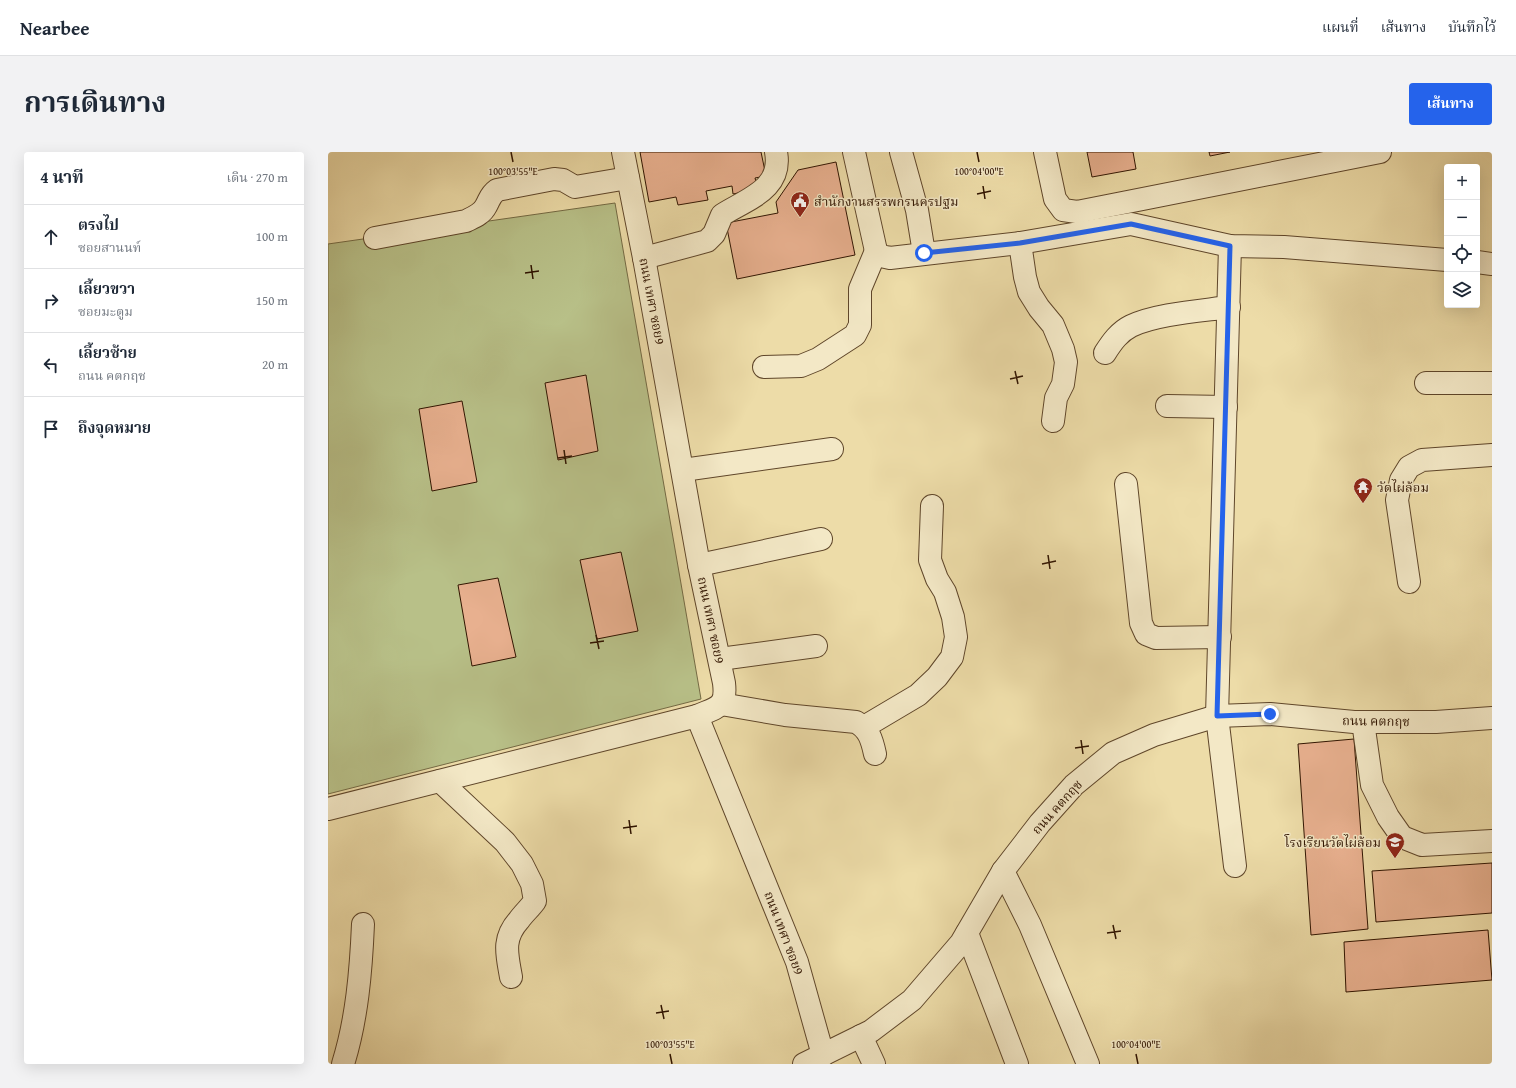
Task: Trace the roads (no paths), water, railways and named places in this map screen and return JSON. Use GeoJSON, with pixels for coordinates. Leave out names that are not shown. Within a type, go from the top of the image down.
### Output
{"type":"FeatureCollection","features":[{"type":"Feature","properties":{"kind":"street","name":"ถนน เทศา ซอย9"},"geometry":{"type":"LineString","coordinates":[[623,152],[644,258],[699,565],[720,659],[726,695],[721,704]]}},
{"type":"Feature","properties":{"kind":"street"},"geometry":{"type":"LineString","coordinates":[[644,258],[706,241],[714,234],[722,214],[750,200],[764,189],[774,177],[776,168],[776,152]]}},
{"type":"Feature","properties":{"kind":"street"},"geometry":{"type":"LineString","coordinates":[[854,152],[876,250],[881,256],[890,258],[1020,243],[1131,224],[1230,246],[1284,247],[1444,260]]}},
{"type":"Feature","properties":{"kind":"street"},"geometry":{"type":"LineString","coordinates":[[901,152],[917,210],[924,253]]}},
{"type":"Feature","properties":{"kind":"street"},"geometry":{"type":"LineString","coordinates":[[1045,152],[1055,199],[1063,210],[1077,212],[1380,152]]}},
{"type":"Feature","properties":{"kind":"street"},"geometry":{"type":"LineString","coordinates":[[375,238],[466,220],[483,210],[491,194],[497,190],[554,179],[563,180],[575,187],[628,178]]}},
{"type":"Feature","properties":{"kind":"street"},"geometry":{"type":"LineString","coordinates":[[1020,243],[1025,277],[1030,292],[1039,308],[1053,325],[1063,349],[1066,362],[1063,384],[1056,398],[1053,421]]}},
{"type":"Feature","properties":{"kind":"street"},"geometry":{"type":"LineString","coordinates":[[1230,246],[1217,716],[1234,866]]}},
{"type":"Feature","properties":{"kind":"street"},"geometry":{"type":"LineString","coordinates":[[764,367],[801,366],[818,360],[854,335],[860,325],[860,289],[876,250]]}},
{"type":"Feature","properties":{"kind":"street"},"geometry":{"type":"LineString","coordinates":[[1480,262],[1492,264]]}},
{"type":"Feature","properties":{"kind":"street"},"geometry":{"type":"LineString","coordinates":[[1105,352],[1114,338],[1130,326],[1154,319],[1229,307]]}},
{"type":"Feature","properties":{"kind":"street"},"geometry":{"type":"LineString","coordinates":[[1426,383],[1492,383]]}},
{"type":"Feature","properties":{"kind":"street"},"geometry":{"type":"LineString","coordinates":[[1167,406],[1226,407]]}},
{"type":"Feature","properties":{"kind":"street"},"geometry":{"type":"LineString","coordinates":[[683,470],[832,449]]}},
{"type":"Feature","properties":{"kind":"street"},"geometry":{"type":"LineString","coordinates":[[1409,582],[1397,500],[1401,480],[1409,467],[1422,460],[1492,455]]}},
{"type":"Feature","properties":{"kind":"street"},"geometry":{"type":"LineString","coordinates":[[1126,484],[1141,623],[1146,634],[1156,638],[1220,637]]}},
{"type":"Feature","properties":{"kind":"street"},"geometry":{"type":"LineString","coordinates":[[864,727],[918,695],[937,677],[952,657],[956,637],[953,617],[945,592],[937,579],[930,560],[932,506]]}},
{"type":"Feature","properties":{"kind":"street"},"geometry":{"type":"LineString","coordinates":[[699,565],[821,539]]}},
{"type":"Feature","properties":{"kind":"street"},"geometry":{"type":"LineString","coordinates":[[720,659],[816,646]]}},
{"type":"Feature","properties":{"kind":"street"},"geometry":{"type":"LineString","coordinates":[[328,809],[697,716],[718,707],[721,704],[785,715],[856,722],[864,727],[871,738],[875,754]]}},
{"type":"Feature","properties":{"kind":"street","name":"ถนน คตกฤช"},"geometry":{"type":"LineString","coordinates":[[814,1060],[871,1031],[912,1000],[961,943],[1003,871],[1040,824],[1074,785],[1113,753],[1154,735],[1186,724],[1217,716],[1270,714],[1363,722],[1436,722],[1492,718]]}},
{"type":"Feature","properties":{"kind":"street","name":"ถนน เทศา ซอย9"},"geometry":{"type":"LineString","coordinates":[[697,716],[797,962],[814,1060]]}},
{"type":"Feature","properties":{"kind":"street"},"geometry":{"type":"LineString","coordinates":[[1363,722],[1372,784],[1388,817],[1402,837],[1422,845],[1492,841]]}},
{"type":"Feature","properties":{"kind":"street"},"geometry":{"type":"LineString","coordinates":[[440,782],[505,842],[522,864],[532,884],[535,901],[529,910],[518,921],[507,940],[507,955],[511,977]]}},
{"type":"Feature","properties":{"kind":"street"},"geometry":{"type":"LineString","coordinates":[[1003,871],[1030,925],[1088,1064]]}},
{"type":"Feature","properties":{"kind":"street"},"geometry":{"type":"LineString","coordinates":[[343,1064],[348,1048],[359,982],[363,924]]}},
{"type":"Feature","properties":{"kind":"street"},"geometry":{"type":"LineString","coordinates":[[967,933],[1017,1064]]}},
{"type":"Feature","properties":{"kind":"street"},"geometry":{"type":"LineString","coordinates":[[861,1036],[874,1064]]}},
{"type":"Feature","properties":{"kind":"place","name":"สำนักงานสรรพกรนครปฐม"},"geometry":{"type":"Point","coordinates":[800,218]}},
{"type":"Feature","properties":{"kind":"place","name":"วัดไผ่ล้อม"},"geometry":{"type":"Point","coordinates":[1363,504]}},
{"type":"Feature","properties":{"kind":"place","name":"โรงเรียนวัดไผ่ล้อม"},"geometry":{"type":"Point","coordinates":[1395,859]}}]}
